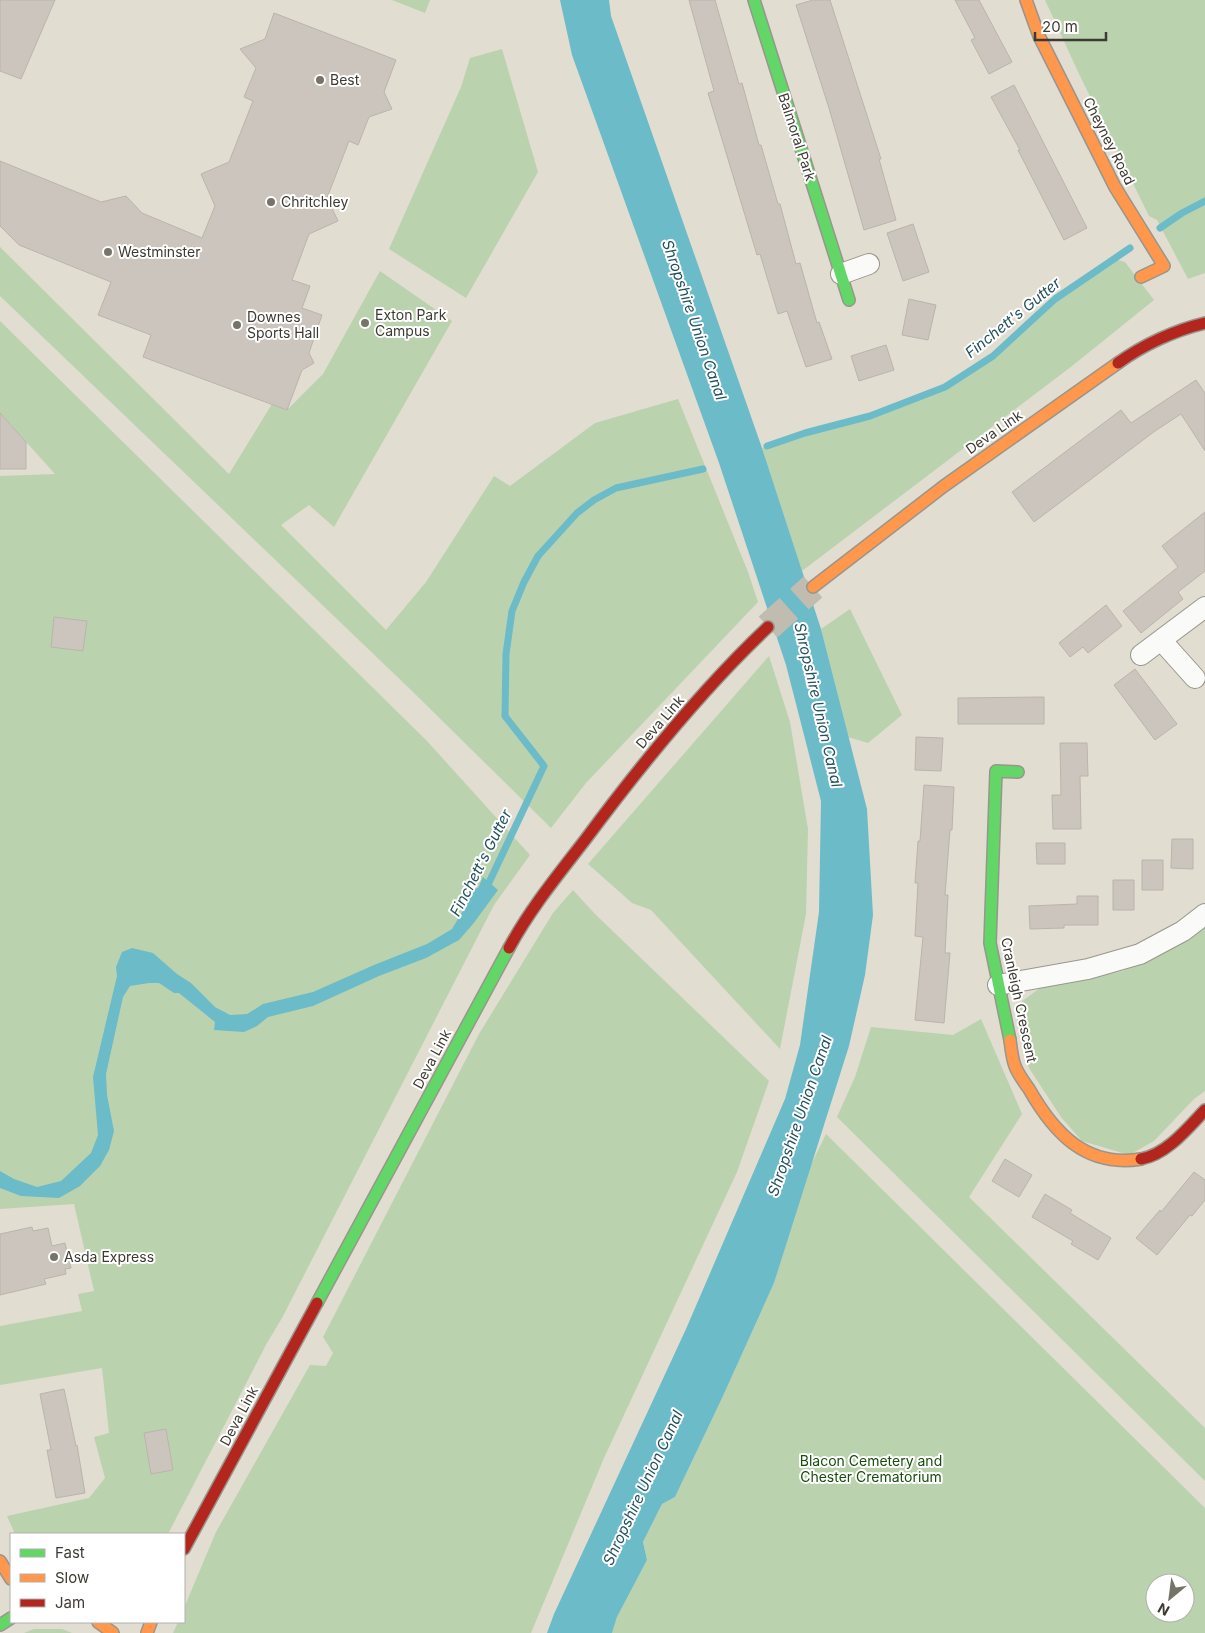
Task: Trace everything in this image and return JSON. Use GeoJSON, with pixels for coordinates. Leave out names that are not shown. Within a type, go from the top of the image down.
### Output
{"type":"FeatureCollection","features":[{"type":"Feature","properties":{"kind":"main road","name":"Balmoral Park"},"geometry":{"type":"LineString","coordinates":[[754,0],[849,300]]}},
{"type":"Feature","properties":{"kind":"main road","name":"Cheyney Road"},"geometry":{"type":"LineString","coordinates":[[1026,0],[1039,36],[1115,187],[1164,266],[1141,277]]}},
{"type":"Feature","properties":{"kind":"main road","name":"Deva Link"},"geometry":{"type":"LineString","coordinates":[[813,587],[944,486],[1132,353],[1189,327],[1205,323]]}},
{"type":"Feature","properties":{"kind":"main road","name":"Deva Link"},"geometry":{"type":"LineString","coordinates":[[185,1547],[524,921],[628,782],[735,658],[768,627]]}},
{"type":"Feature","properties":{"kind":"main road","name":"Cranleigh Crescent"},"geometry":{"type":"LineString","coordinates":[[1018,772],[996,771],[990,943],[1015,1066],[1037,1104],[1062,1136],[1082,1150],[1104,1159],[1128,1161],[1151,1157],[1178,1138],[1205,1110]]}},
{"type":"Feature","properties":{"kind":"main road"},"geometry":{"type":"LineString","coordinates":[[0,1560],[10,1577]]}},
{"type":"Feature","properties":{"kind":"main road"},"geometry":{"type":"LineString","coordinates":[[99,1623],[113,1633]]}},
{"type":"Feature","properties":{"kind":"street"},"geometry":{"type":"LineString","coordinates":[[840,274],[869,264]]}},
{"type":"Feature","properties":{"kind":"street"},"geometry":{"type":"LineString","coordinates":[[1140,655],[1205,607]]}},
{"type":"Feature","properties":{"kind":"street"},"geometry":{"type":"LineString","coordinates":[[1161,640],[1195,678]]}},
{"type":"Feature","properties":{"kind":"street"},"geometry":{"type":"LineString","coordinates":[[998,985],[1088,969],[1140,954],[1183,931],[1205,914]]}},
{"type":"Feature","properties":{"kind":"green space"},"geometry":{"type":"Polygon","coordinates":[[[392,0],[430,0],[425,13],[392,0]]]}},
{"type":"Feature","properties":{"kind":"green space"},"geometry":{"type":"Polygon","coordinates":[[[1045,0],[1205,0],[1205,273],[1188,279],[1157,220],[1149,216],[1045,0]]]}},
{"type":"Feature","properties":{"kind":"green space"},"geometry":{"type":"Polygon","coordinates":[[[502,49],[538,172],[466,298],[389,249],[461,87],[470,58],[502,49]]]}},
{"type":"Feature","properties":{"kind":"green space"},"geometry":{"type":"Polygon","coordinates":[[[0,247],[229,474],[272,404],[287,410],[323,374],[380,271],[452,321],[334,527],[309,505],[281,525],[386,630],[426,582],[494,476],[510,486],[595,423],[678,399],[748,572],[758,602],[586,783],[551,828],[411,690],[0,296],[0,247]]]}},
{"type":"Feature","properties":{"kind":"green space"},"geometry":{"type":"Polygon","coordinates":[[[1115,259],[1125,262],[1154,300],[1072,366],[802,571],[762,448],[805,433],[870,416],[945,387],[993,356],[1055,299],[1115,259]]]}},
{"type":"Feature","properties":{"kind":"green space"},"geometry":{"type":"Polygon","coordinates":[[[0,321],[427,741],[530,855],[494,905],[282,1318],[267,1343],[169,1533],[15,1533],[7,1516],[89,1498],[105,1478],[94,1437],[109,1433],[102,1368],[0,1385],[0,1326],[82,1311],[78,1294],[94,1291],[74,1204],[0,1209],[0,476],[55,474],[0,413],[0,321]]]}},
{"type":"Feature","properties":{"kind":"green space"},"geometry":{"type":"Polygon","coordinates":[[[850,609],[902,715],[868,743],[848,737],[821,629],[850,609]]]}},
{"type":"Feature","properties":{"kind":"green space"},"geometry":{"type":"Polygon","coordinates":[[[769,656],[790,722],[808,829],[806,914],[780,1049],[651,910],[632,903],[588,864],[769,656]]]}},
{"type":"Feature","properties":{"kind":"green space"},"geometry":{"type":"Polygon","coordinates":[[[573,890],[595,914],[769,1081],[737,1172],[604,1458],[531,1633],[173,1633],[178,1623],[185,1623],[185,1606],[216,1532],[310,1365],[326,1366],[333,1353],[323,1337],[479,1034],[553,913],[573,890]]]}},
{"type":"Feature","properties":{"kind":"green space"},"geometry":{"type":"Polygon","coordinates":[[[1205,922],[1205,1091],[1194,1099],[1154,1141],[1129,1155],[1082,1141],[1061,1117],[1029,1068],[1017,1021],[1021,1002],[1040,988],[1123,971],[1176,946],[1205,922]]]}},
{"type":"Feature","properties":{"kind":"green space"},"geometry":{"type":"Polygon","coordinates":[[[981,1019],[1022,1114],[969,1197],[1205,1428],[1205,1481],[837,1117],[855,1077],[871,1027],[953,1035],[981,1019]]]}},
{"type":"Feature","properties":{"kind":"green space","name":"Blacon Cemetery and Chester Crematorium"},"geometry":{"type":"Polygon","coordinates":[[[826,1134],[1205,1508],[1205,1633],[612,1633],[617,1617],[647,1560],[643,1542],[662,1504],[675,1497],[774,1283],[809,1169],[826,1134]]]}},
{"type":"Feature","properties":{"kind":"green space"},"geometry":{"type":"Polygon","coordinates":[[[34,1629],[62,1629],[72,1633],[24,1633],[34,1629]]]}},
{"type":"Feature","properties":{"kind":"water","name":"Shropshire Union Canal"},"geometry":{"type":"Polygon","coordinates":[[[560,0],[609,0],[611,16],[762,448],[821,629],[867,809],[873,915],[865,975],[849,1046],[774,1283],[675,1497],[662,1504],[643,1542],[647,1560],[617,1617],[612,1633],[547,1633],[554,1614],[686,1329],[785,1099],[800,1045],[819,912],[821,801],[786,665],[719,463],[572,55],[560,0]]]}},
{"type":"Feature","properties":{"kind":"water"},"geometry":{"type":"Polygon","coordinates":[[[483,877],[498,890],[459,940],[426,958],[379,976],[313,1006],[268,1017],[257,1026],[244,1032],[214,1030],[215,1022],[179,993],[174,993],[159,983],[130,986],[123,997],[106,1074],[107,1095],[114,1131],[109,1150],[100,1166],[80,1186],[59,1198],[21,1196],[0,1188],[0,1171],[14,1179],[37,1187],[61,1181],[91,1153],[98,1135],[93,1077],[117,976],[116,967],[122,952],[132,948],[153,953],[177,974],[191,983],[215,1007],[230,1015],[247,1014],[263,1004],[313,992],[427,944],[452,929],[468,902],[467,890],[478,888],[483,877]]]}},
{"type":"Feature","properties":{"kind":"building"},"geometry":{"type":"Polygon","coordinates":[[[0,0],[55,0],[21,79],[0,71],[0,0]]]}},
{"type":"Feature","properties":{"kind":"building"},"geometry":{"type":"Polygon","coordinates":[[[689,0],[715,0],[739,84],[742,83],[759,145],[761,145],[778,204],[780,204],[796,264],[800,263],[817,323],[819,322],[832,359],[806,367],[787,311],[778,314],[760,254],[757,255],[708,93],[714,91],[689,0]]]}},
{"type":"Feature","properties":{"kind":"building"},"geometry":{"type":"Polygon","coordinates":[[[813,0],[830,0],[881,159],[879,159],[896,220],[864,230],[829,108],[796,5],[813,0]]]}},
{"type":"Feature","properties":{"kind":"building"},"geometry":{"type":"Polygon","coordinates":[[[955,0],[979,0],[1012,62],[989,74],[971,40],[975,38],[955,0]]]}},
{"type":"Feature","properties":{"kind":"building"},"geometry":{"type":"Polygon","coordinates":[[[274,13],[396,60],[384,92],[392,109],[369,117],[358,145],[349,141],[327,198],[338,221],[309,234],[292,280],[310,286],[302,308],[322,315],[309,353],[314,363],[302,370],[287,410],[143,357],[151,335],[98,315],[111,282],[19,245],[0,226],[0,161],[101,202],[126,196],[142,213],[202,238],[215,206],[201,174],[229,162],[253,101],[244,97],[256,68],[240,49],[265,39],[274,13]]]}},
{"type":"Feature","properties":{"kind":"building"},"geometry":{"type":"Polygon","coordinates":[[[1014,85],[1087,228],[1064,240],[1018,150],[1020,150],[991,97],[1014,85]]]}},
{"type":"Feature","properties":{"kind":"building"},"geometry":{"type":"Polygon","coordinates":[[[913,224],[929,272],[903,281],[887,233],[913,224]]]}},
{"type":"Feature","properties":{"kind":"building"},"geometry":{"type":"Polygon","coordinates":[[[909,299],[936,305],[928,340],[902,335],[909,299]]]}},
{"type":"Feature","properties":{"kind":"building"},"geometry":{"type":"Polygon","coordinates":[[[886,345],[894,370],[859,381],[851,356],[886,345]]]}},
{"type":"Feature","properties":{"kind":"building"},"geometry":{"type":"Polygon","coordinates":[[[1196,380],[1205,393],[1205,451],[1181,414],[1155,431],[1034,522],[1012,492],[1121,410],[1131,423],[1196,380]]]}},
{"type":"Feature","properties":{"kind":"building"},"geometry":{"type":"Polygon","coordinates":[[[0,413],[26,442],[26,469],[0,469],[0,413]]]}},
{"type":"Feature","properties":{"kind":"building"},"geometry":{"type":"Polygon","coordinates":[[[1205,512],[1205,571],[1178,592],[1183,599],[1141,633],[1123,611],[1178,567],[1162,546],[1205,512]]]}},
{"type":"Feature","properties":{"kind":"building"},"geometry":{"type":"Polygon","coordinates":[[[1106,605],[1122,626],[1088,653],[1083,647],[1070,657],[1059,643],[1106,605]]]}},
{"type":"Feature","properties":{"kind":"building"},"geometry":{"type":"Polygon","coordinates":[[[54,617],[87,621],[83,651],[51,647],[54,617]]]}},
{"type":"Feature","properties":{"kind":"building"},"geometry":{"type":"Polygon","coordinates":[[[1135,669],[1177,724],[1155,740],[1114,685],[1135,669]]]}},
{"type":"Feature","properties":{"kind":"building"},"geometry":{"type":"Polygon","coordinates":[[[1044,697],[1044,724],[958,724],[958,698],[1044,697]]]}},
{"type":"Feature","properties":{"kind":"building"},"geometry":{"type":"Polygon","coordinates":[[[916,737],[943,738],[941,771],[915,770],[916,737]]]}},
{"type":"Feature","properties":{"kind":"building"},"geometry":{"type":"Polygon","coordinates":[[[1060,743],[1087,743],[1088,776],[1080,776],[1081,829],[1053,829],[1052,795],[1061,795],[1060,743]]]}},
{"type":"Feature","properties":{"kind":"building"},"geometry":{"type":"Polygon","coordinates":[[[924,785],[954,787],[952,830],[950,830],[945,895],[948,895],[945,953],[950,953],[944,1023],[915,1020],[923,937],[915,936],[918,883],[915,883],[924,785]]]}},
{"type":"Feature","properties":{"kind":"building"},"geometry":{"type":"Polygon","coordinates":[[[1172,839],[1193,839],[1193,869],[1171,868],[1172,839]]]}},
{"type":"Feature","properties":{"kind":"building"},"geometry":{"type":"Polygon","coordinates":[[[1036,843],[1065,843],[1065,864],[1037,864],[1036,843]]]}},
{"type":"Feature","properties":{"kind":"building"},"geometry":{"type":"Polygon","coordinates":[[[1142,860],[1163,860],[1163,890],[1142,890],[1142,860]]]}},
{"type":"Feature","properties":{"kind":"building"},"geometry":{"type":"Polygon","coordinates":[[[1113,880],[1134,880],[1134,910],[1113,910],[1113,880]]]}},
{"type":"Feature","properties":{"kind":"building"},"geometry":{"type":"Polygon","coordinates":[[[1077,896],[1098,896],[1098,925],[1064,925],[1064,928],[1030,929],[1029,906],[1077,904],[1077,896]]]}},
{"type":"Feature","properties":{"kind":"building"},"geometry":{"type":"Polygon","coordinates":[[[1005,1159],[1032,1175],[1019,1197],[992,1181],[1005,1159]]]}},
{"type":"Feature","properties":{"kind":"building"},"geometry":{"type":"Polygon","coordinates":[[[1194,1172],[1205,1180],[1205,1200],[1157,1255],[1136,1238],[1160,1210],[1161,1212],[1194,1172]]]}},
{"type":"Feature","properties":{"kind":"building"},"geometry":{"type":"Polygon","coordinates":[[[1045,1194],[1072,1210],[1070,1213],[1111,1238],[1098,1260],[1071,1244],[1073,1241],[1032,1217],[1045,1194]]]}},
{"type":"Feature","properties":{"kind":"building"},"geometry":{"type":"Polygon","coordinates":[[[32,1227],[33,1231],[48,1228],[52,1246],[65,1243],[71,1268],[65,1269],[66,1274],[44,1279],[46,1284],[0,1295],[0,1234],[32,1227]]]}},
{"type":"Feature","properties":{"kind":"building"},"geometry":{"type":"Polygon","coordinates":[[[64,1389],[77,1445],[85,1493],[56,1498],[47,1450],[51,1450],[40,1394],[64,1389]]]}},
{"type":"Feature","properties":{"kind":"building"},"geometry":{"type":"Polygon","coordinates":[[[166,1429],[173,1470],[151,1474],[144,1433],[166,1429]]]}},
{"type":"Feature","properties":{"kind":"waterway","name":"Finchett's Gutter"},"geometry":{"type":"LineString","coordinates":[[1160,228],[1182,213],[1205,201]]}},
{"type":"Feature","properties":{"kind":"waterway","name":"Finchett's Gutter"},"geometry":{"type":"LineString","coordinates":[[767,446],[805,433],[870,416],[945,387],[993,356],[1055,299],[1130,248]]}},
{"type":"Feature","properties":{"kind":"waterway","name":"Finchett's Gutter"},"geometry":{"type":"LineString","coordinates":[[485,891],[544,766],[505,716],[506,654],[512,611],[524,582],[538,556],[577,513],[594,500],[616,488],[703,469]]}},
{"type":"Feature","properties":{"kind":"tunnel"},"geometry":{"type":"LineString","coordinates":[[768,627],[813,587]]}},
{"type":"Feature","properties":{"kind":"traffic: fast"},"geometry":{"type":"LineString","coordinates":[[754,0],[849,300]]}},
{"type":"Feature","properties":{"kind":"traffic: fast"},"geometry":{"type":"LineString","coordinates":[[1010,1040],[990,943],[996,771],[1018,772]]}},
{"type":"Feature","properties":{"kind":"traffic: fast"},"geometry":{"type":"LineString","coordinates":[[317,1303],[509,948]]}},
{"type":"Feature","properties":{"kind":"traffic: fast"},"geometry":{"type":"LineString","coordinates":[[0,1625],[10,1619]]}},
{"type":"Feature","properties":{"kind":"traffic: slow"},"geometry":{"type":"LineString","coordinates":[[1026,0],[1039,36],[1115,187],[1164,266],[1141,277]]}},
{"type":"Feature","properties":{"kind":"traffic: slow"},"geometry":{"type":"LineString","coordinates":[[813,587],[944,486],[1118,363]]}},
{"type":"Feature","properties":{"kind":"traffic: slow"},"geometry":{"type":"LineString","coordinates":[[1010,1040],[1013,1060],[1018,1072],[1049,1120],[1061,1133],[1074,1144],[1104,1158],[1121,1160],[1141,1159]]}},
{"type":"Feature","properties":{"kind":"traffic: slow"},"geometry":{"type":"LineString","coordinates":[[0,1561],[10,1577]]}},
{"type":"Feature","properties":{"kind":"traffic: slow"},"geometry":{"type":"LineString","coordinates":[[99,1623],[113,1633]]}},
{"type":"Feature","properties":{"kind":"traffic: slow"},"geometry":{"type":"LineString","coordinates":[[147,1633],[151,1623]]}},
{"type":"Feature","properties":{"kind":"traffic: jam"},"geometry":{"type":"LineString","coordinates":[[1118,363],[1160,339],[1205,323]]}},
{"type":"Feature","properties":{"kind":"traffic: jam"},"geometry":{"type":"LineString","coordinates":[[509,948],[545,892],[649,757],[719,676],[768,627]]}},
{"type":"Feature","properties":{"kind":"traffic: jam"},"geometry":{"type":"LineString","coordinates":[[1141,1159],[1159,1152],[1168,1146],[1184,1133],[1205,1110]]}},
{"type":"Feature","properties":{"kind":"traffic: jam"},"geometry":{"type":"LineString","coordinates":[[185,1547],[317,1303]]}},
{"type":"Feature","properties":{"kind":"place","name":"Best"},"geometry":{"type":"Point","coordinates":[320,80]}},
{"type":"Feature","properties":{"kind":"place","name":"Chritchley"},"geometry":{"type":"Point","coordinates":[271,202]}},
{"type":"Feature","properties":{"kind":"place","name":"Westminster"},"geometry":{"type":"Point","coordinates":[108,252]}},
{"type":"Feature","properties":{"kind":"place","name":"Exton Park Campus"},"geometry":{"type":"Point","coordinates":[365,323]}},
{"type":"Feature","properties":{"kind":"place","name":"Downes Sports Hall"},"geometry":{"type":"Point","coordinates":[237,325]}},
{"type":"Feature","properties":{"kind":"place","name":"Asda Express"},"geometry":{"type":"Point","coordinates":[54,1257]}}]}
